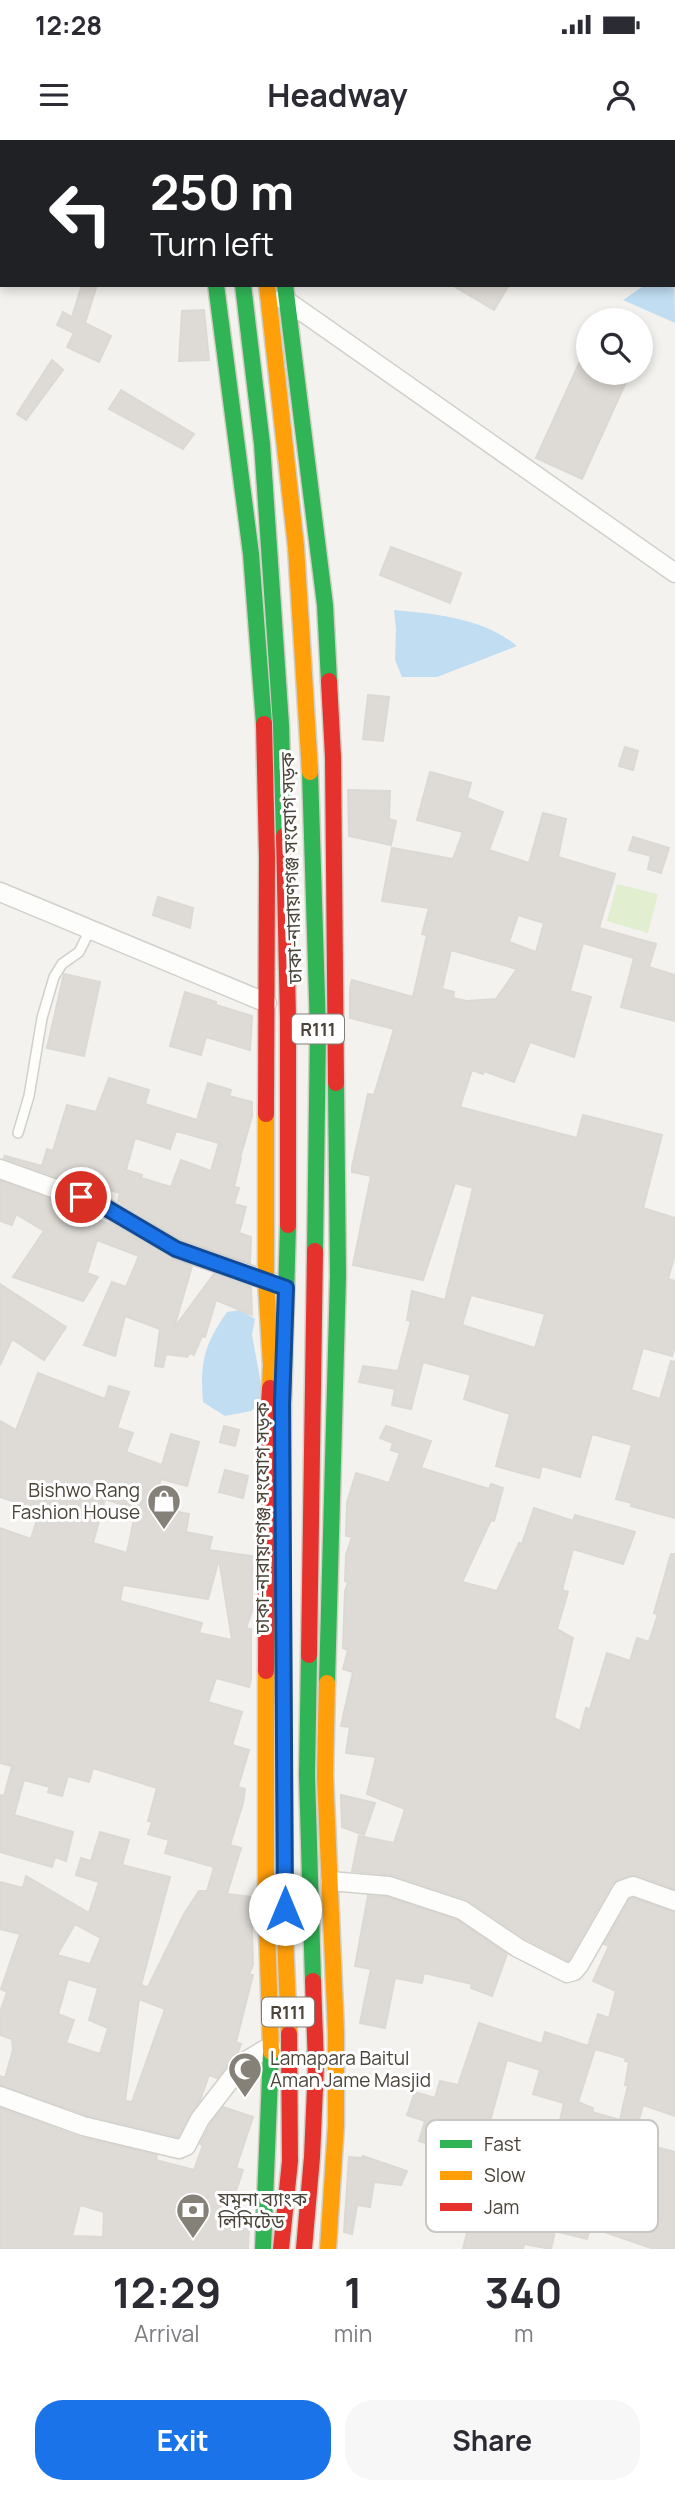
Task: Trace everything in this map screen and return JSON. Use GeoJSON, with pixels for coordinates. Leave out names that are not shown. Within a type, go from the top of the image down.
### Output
{"type":"FeatureCollection","features":[{"type":"Feature","properties":{"kind":"main road"},"geometry":{"type":"LineString","coordinates":[[216,287],[251,554],[264,726],[267,857],[266,1281],[271,1365],[267,1438],[274,1731],[267,1897],[271,2046],[263,2249]]}},
{"type":"Feature","properties":{"kind":"main road","name":"ঢাকা-নারায়ণগঞ্জ সংযোগ সড়ক"},"geometry":{"type":"LineString","coordinates":[[243,287],[262,444],[281,725],[288,1019],[286,1288],[274,1731],[284,1775],[285,1935],[290,2051],[290,2147],[281,2249]]}},
{"type":"Feature","properties":{"kind":"main road"},"geometry":{"type":"LineString","coordinates":[[277,292],[325,605],[333,757],[338,1276],[325,1775],[336,2032],[336,2125],[328,2249]]}},
{"type":"Feature","properties":{"kind":"main road","name":"ঢাকা-নারায়ণগঞ্জ সংযোগ সড়ক"},"geometry":{"type":"LineString","coordinates":[[277,292],[313,821],[318,1030],[307,1775],[316,2065],[304,2249]]}},
{"type":"Feature","properties":{"kind":"main road"},"geometry":{"type":"LineString","coordinates":[[309,1730],[326,1731]]}},
{"type":"Feature","properties":{"kind":"street"},"geometry":{"type":"LineString","coordinates":[[277,292],[675,573]]}},
{"type":"Feature","properties":{"kind":"street"},"geometry":{"type":"LineString","coordinates":[[0,892],[267,1003]]}},
{"type":"Feature","properties":{"kind":"street"},"geometry":{"type":"LineString","coordinates":[[0,1169],[103,1206],[176,1249],[286,1288]]}},
{"type":"Feature","properties":{"kind":"street"},"geometry":{"type":"LineString","coordinates":[[330,1881],[389,1885],[463,1910],[518,1948],[567,1973],[574,1971],[579,1965],[621,1890],[634,1886],[675,1901]]}},
{"type":"Feature","properties":{"kind":"street"},"geometry":{"type":"LineString","coordinates":[[0,2096],[83,2126],[179,2149],[186,2146],[200,2119],[244,2062],[271,2046]]}},
{"type":"Feature","properties":{"kind":"lane"},"geometry":{"type":"LineString","coordinates":[[18,1133],[29,1096],[42,1018],[54,977],[62,964],[79,952],[90,930]]}},
{"type":"Feature","properties":{"kind":"green space"},"geometry":{"type":"Polygon","coordinates":[[[617,884],[658,894],[648,933],[607,921],[617,884]]]}},
{"type":"Feature","properties":{"kind":"water"},"geometry":{"type":"Polygon","coordinates":[[[642,287],[674,287],[675,323],[653,313],[653,308],[641,308],[623,300],[642,287]]]}},
{"type":"Feature","properties":{"kind":"water"},"geometry":{"type":"Polygon","coordinates":[[[394,610],[474,623],[517,646],[437,677],[402,677],[395,660],[394,610]]]}},
{"type":"Feature","properties":{"kind":"water"},"geometry":{"type":"Polygon","coordinates":[[[240,1310],[255,1319],[252,1335],[264,1400],[251,1411],[225,1416],[203,1402],[203,1365],[213,1334],[227,1312],[240,1310]]]}},
{"type":"Feature","properties":{"kind":"building"},"geometry":{"type":"Polygon","coordinates":[[[81,287],[96,288],[85,323],[111,336],[99,362],[67,347],[74,333],[57,325],[63,312],[72,317],[81,287]]]}},
{"type":"Feature","properties":{"kind":"building"},"geometry":{"type":"Polygon","coordinates":[[[455,287],[508,287],[494,310],[455,287]]]}},
{"type":"Feature","properties":{"kind":"building"},"geometry":{"type":"Polygon","coordinates":[[[204,310],[209,360],[179,361],[182,311],[204,310]]]}},
{"type":"Feature","properties":{"kind":"building"},"geometry":{"type":"Polygon","coordinates":[[[52,360],[63,370],[26,420],[17,414],[52,360]]]}},
{"type":"Feature","properties":{"kind":"building"},"geometry":{"type":"Polygon","coordinates":[[[576,370],[576,385],[625,385],[582,479],[536,458],[576,370]]]}},
{"type":"Feature","properties":{"kind":"building"},"geometry":{"type":"Polygon","coordinates":[[[121,390],[194,434],[183,449],[109,409],[121,390]]]}},
{"type":"Feature","properties":{"kind":"building"},"geometry":{"type":"Polygon","coordinates":[[[391,547],[461,573],[450,603],[380,575],[391,547]]]}},
{"type":"Feature","properties":{"kind":"building"},"geometry":{"type":"Polygon","coordinates":[[[368,695],[389,697],[383,741],[363,739],[368,695]]]}},
{"type":"Feature","properties":{"kind":"building"},"geometry":{"type":"Polygon","coordinates":[[[625,747],[638,751],[633,770],[619,766],[625,747]]]}},
{"type":"Feature","properties":{"kind":"building"},"geometry":{"type":"Polygon","coordinates":[[[430,772],[471,783],[467,798],[503,812],[489,850],[529,863],[543,813],[566,819],[558,857],[615,874],[599,928],[656,944],[649,967],[675,975],[675,1021],[621,1007],[634,958],[583,943],[570,991],[591,997],[574,1057],[530,1042],[514,1082],[484,1071],[483,1074],[472,1070],[460,1107],[577,1138],[583,1115],[662,1135],[643,1208],[675,1218],[675,1254],[668,1279],[675,1281],[675,1346],[672,1356],[643,1348],[631,1390],[660,1399],[671,1361],[675,1362],[675,1518],[616,1499],[632,1445],[592,1434],[580,1477],[542,1466],[539,1478],[496,1466],[510,1414],[464,1399],[471,1375],[423,1362],[411,1409],[392,1405],[395,1389],[359,1382],[363,1366],[398,1371],[411,1321],[407,1320],[412,1291],[445,1300],[473,1188],[455,1183],[423,1280],[353,1265],[371,1176],[352,1172],[352,1167],[368,1094],[374,1095],[394,1029],[350,1018],[352,980],[413,997],[427,935],[422,934],[429,908],[382,901],[392,848],[453,859],[463,832],[417,820],[430,772]],[[518,915],[509,942],[536,952],[544,923],[518,915]],[[451,950],[442,989],[454,992],[453,998],[467,1001],[496,999],[517,969],[451,950]],[[471,1295],[462,1325],[535,1348],[545,1314],[471,1295]]]}},
{"type":"Feature","properties":{"kind":"building"},"geometry":{"type":"Polygon","coordinates":[[[348,790],[390,791],[389,819],[396,821],[391,845],[349,836],[348,790]]]}},
{"type":"Feature","properties":{"kind":"building"},"geometry":{"type":"Polygon","coordinates":[[[633,837],[669,848],[661,873],[648,869],[651,856],[629,850],[633,837]]]}},
{"type":"Feature","properties":{"kind":"building"},"geometry":{"type":"Polygon","coordinates":[[[158,897],[193,908],[190,928],[153,915],[158,897]]]}},
{"type":"Feature","properties":{"kind":"building"},"geometry":{"type":"Polygon","coordinates":[[[64,974],[100,982],[84,1056],[47,1048],[64,974]]]}},
{"type":"Feature","properties":{"kind":"building"},"geometry":{"type":"Polygon","coordinates":[[[185,992],[252,1016],[250,1050],[206,1037],[201,1055],[170,1046],[185,992]]]}},
{"type":"Feature","properties":{"kind":"building"},"geometry":{"type":"Polygon","coordinates":[[[109,1078],[149,1090],[145,1104],[197,1120],[208,1083],[231,1090],[229,1096],[252,1102],[252,1116],[234,1187],[239,1188],[234,1204],[246,1207],[239,1233],[251,1237],[250,1263],[181,1239],[118,1201],[120,1193],[73,1183],[4,1158],[5,1156],[42,1166],[47,1149],[53,1151],[67,1105],[96,1112],[109,1078]],[[176,1131],[170,1149],[135,1138],[126,1170],[142,1175],[141,1178],[171,1187],[181,1160],[211,1171],[219,1143],[176,1131]]]}},
{"type":"Feature","properties":{"kind":"building"},"geometry":{"type":"Polygon","coordinates":[[[0,1181],[66,1205],[65,1209],[111,1224],[170,1259],[192,1266],[174,1328],[214,1274],[251,1287],[252,1315],[216,1300],[205,1337],[202,1336],[194,1355],[190,1353],[187,1357],[166,1354],[163,1367],[155,1366],[160,1329],[125,1316],[115,1356],[84,1345],[112,1282],[126,1287],[139,1256],[97,1240],[87,1273],[98,1277],[83,1301],[13,1277],[44,1231],[16,1214],[12,1225],[0,1221],[0,1181]]]}},
{"type":"Feature","properties":{"kind":"building"},"geometry":{"type":"Polygon","coordinates":[[[0,1284],[66,1327],[44,1360],[12,1339],[0,1365],[0,1284]]]}},
{"type":"Feature","properties":{"kind":"building"},"geometry":{"type":"Polygon","coordinates":[[[38,1373],[105,1399],[109,1386],[129,1392],[117,1428],[133,1433],[126,1452],[162,1465],[171,1434],[199,1442],[187,1486],[161,1479],[153,1507],[189,1514],[186,1532],[212,1537],[209,1550],[252,1556],[252,1611],[246,1628],[251,1629],[249,1687],[216,1678],[208,1702],[242,1712],[232,1745],[249,1750],[238,1787],[245,1789],[243,1803],[230,1845],[241,1848],[227,1894],[251,1897],[253,1965],[249,1974],[253,1975],[236,2042],[241,2044],[238,2052],[217,2078],[209,2075],[200,2100],[178,2137],[86,2115],[0,2085],[0,2076],[5,2078],[13,2050],[12,2039],[0,2035],[0,2013],[7,1992],[1,1989],[20,1934],[0,1929],[0,1882],[23,1888],[26,1876],[89,1913],[99,1882],[76,1875],[81,1858],[91,1861],[100,1832],[129,1840],[122,1865],[170,1877],[141,1985],[148,1987],[184,1914],[199,1891],[207,1891],[214,1867],[165,1853],[169,1840],[148,1834],[152,1822],[148,1821],[157,1788],[93,1768],[89,1782],[68,1776],[62,1796],[48,1792],[50,1787],[24,1780],[14,1815],[73,1832],[66,1861],[55,1857],[52,1867],[0,1852],[0,1795],[4,1796],[12,1766],[0,1763],[0,1528],[31,1539],[40,1510],[0,1497],[0,1421],[16,1430],[38,1373]],[[105,1499],[93,1543],[127,1553],[136,1509],[105,1499]],[[219,1559],[208,1599],[123,1585],[120,1601],[202,1623],[199,1633],[232,1640],[219,1559]],[[75,1924],[57,1955],[90,1964],[101,1938],[75,1924]],[[68,1979],[58,2014],[74,2020],[66,2043],[100,2054],[108,2028],[89,2020],[98,1988],[68,1979]],[[139,1999],[125,2101],[132,2102],[165,2009],[139,1999]]]}},
{"type":"Feature","properties":{"kind":"building"},"geometry":{"type":"Polygon","coordinates":[[[224,1426],[239,1430],[235,1446],[220,1442],[224,1426]]]}},
{"type":"Feature","properties":{"kind":"building"},"geometry":{"type":"Polygon","coordinates":[[[386,1426],[431,1441],[421,1468],[489,1489],[491,1484],[503,1488],[494,1521],[491,1520],[462,1582],[497,1591],[519,1543],[522,1544],[534,1508],[573,1521],[575,1515],[635,1532],[623,1564],[573,1549],[562,1590],[568,1592],[557,1629],[573,1638],[554,1718],[580,1731],[586,1708],[590,1709],[607,1653],[630,1661],[637,1638],[649,1642],[658,1614],[654,1613],[671,1554],[675,1554],[675,1889],[637,1875],[617,1880],[612,1884],[568,1961],[524,1938],[466,1899],[392,1875],[352,1871],[359,1836],[394,1843],[405,1809],[367,1794],[376,1757],[346,1753],[350,1727],[341,1726],[353,1672],[343,1669],[348,1650],[343,1648],[345,1591],[348,1582],[345,1581],[346,1555],[352,1537],[346,1536],[347,1503],[356,1473],[389,1483],[400,1453],[391,1450],[393,1443],[380,1438],[386,1426]]]}},
{"type":"Feature","properties":{"kind":"building"},"geometry":{"type":"Polygon","coordinates":[[[225,1470],[248,1476],[243,1498],[219,1492],[225,1470]]]}},
{"type":"Feature","properties":{"kind":"building"},"geometry":{"type":"Polygon","coordinates":[[[341,1795],[375,1803],[364,1835],[342,1827],[341,1795]]]}},
{"type":"Feature","properties":{"kind":"building"},"geometry":{"type":"Polygon","coordinates":[[[368,1896],[387,1897],[457,1920],[507,1954],[492,1996],[471,1988],[472,1984],[424,1973],[422,1983],[395,1978],[385,2028],[360,2023],[371,1969],[355,1966],[368,1896]]]}},
{"type":"Feature","properties":{"kind":"building"},"geometry":{"type":"Polygon","coordinates":[[[630,1899],[675,1912],[675,2116],[643,2105],[639,2120],[620,2120],[560,2120],[564,2103],[533,2094],[540,2070],[507,2060],[490,2120],[426,2120],[426,2143],[419,2141],[425,2121],[407,2115],[415,2092],[435,2098],[440,2081],[458,2085],[479,2023],[542,2044],[545,2032],[588,2046],[598,2014],[609,2018],[616,1991],[593,1981],[609,1946],[604,1944],[630,1899]],[[595,2049],[578,2102],[593,2108],[592,2112],[620,2120],[628,2085],[625,2085],[629,2062],[625,2061],[626,2058],[595,2049]]]}},
{"type":"Feature","properties":{"kind":"building"},"geometry":{"type":"Polygon","coordinates":[[[223,2107],[253,2117],[236,2168],[243,2170],[231,2206],[236,2207],[233,2222],[249,2224],[248,2249],[0,2249],[0,2108],[79,2137],[157,2155],[156,2160],[194,2170],[203,2145],[200,2144],[223,2107]],[[80,2205],[72,2236],[103,2237],[104,2212],[80,2205]]]}},
{"type":"Feature","properties":{"kind":"building"},"geometry":{"type":"Polygon","coordinates":[[[658,2148],[675,2152],[675,2249],[654,2249],[605,2232],[658,2232],[658,2148]]]}},
{"type":"Feature","properties":{"kind":"building"},"geometry":{"type":"Polygon","coordinates":[[[363,2156],[407,2171],[401,2185],[374,2182],[370,2207],[357,2205],[352,2234],[344,2232],[349,2157],[363,2156]]]}},
{"type":"Feature","properties":{"kind":"building"},"geometry":{"type":"Polygon","coordinates":[[[467,2232],[555,2232],[551,2249],[524,2244],[523,2249],[463,2249],[467,2232]]]}},
{"type":"Feature","properties":{"kind":"building"},"geometry":{"type":"Polygon","coordinates":[[[559,2232],[589,2232],[587,2239],[559,2232]]]}},
{"type":"Feature","properties":{"kind":"traffic: fast"},"geometry":{"type":"LineString","coordinates":[[216,287],[251,554],[264,724]]}},
{"type":"Feature","properties":{"kind":"traffic: fast"},"geometry":{"type":"LineString","coordinates":[[243,287],[262,444],[281,725],[284,836]]}},
{"type":"Feature","properties":{"kind":"traffic: fast"},"geometry":{"type":"LineString","coordinates":[[285,287],[325,605],[329,681]]}},
{"type":"Feature","properties":{"kind":"traffic: fast"},"geometry":{"type":"LineString","coordinates":[[310,772],[318,1030],[315,1251]]}},
{"type":"Feature","properties":{"kind":"traffic: fast"},"geometry":{"type":"LineString","coordinates":[[327,1683],[338,1276],[336,1083]]}},
{"type":"Feature","properties":{"kind":"traffic: fast"},"geometry":{"type":"LineString","coordinates":[[282,1610],[283,1404],[288,1225]]}},
{"type":"Feature","properties":{"kind":"traffic: fast"},"geometry":{"type":"LineString","coordinates":[[309,1655],[307,1775],[313,1981]]}},
{"type":"Feature","properties":{"kind":"traffic: fast"},"geometry":{"type":"LineString","coordinates":[[263,2249],[271,2052]]}},
{"type":"Feature","properties":{"kind":"traffic: slow"},"geometry":{"type":"LineString","coordinates":[[267,287],[296,547],[310,772]]}},
{"type":"Feature","properties":{"kind":"traffic: slow"},"geometry":{"type":"LineString","coordinates":[[266,1114],[266,1281],[270,1388]]}},
{"type":"Feature","properties":{"kind":"traffic: slow"},"geometry":{"type":"LineString","coordinates":[[282,1610],[285,1935],[289,2034]]}},
{"type":"Feature","properties":{"kind":"traffic: slow"},"geometry":{"type":"LineString","coordinates":[[266,1671],[266,1897],[271,2052]]}},
{"type":"Feature","properties":{"kind":"traffic: slow"},"geometry":{"type":"LineString","coordinates":[[327,1683],[325,1775],[336,2032],[336,2125],[328,2249]]}},
{"type":"Feature","properties":{"kind":"traffic: jam"},"geometry":{"type":"LineString","coordinates":[[329,681],[333,757],[336,1083]]}},
{"type":"Feature","properties":{"kind":"traffic: jam"},"geometry":{"type":"LineString","coordinates":[[264,724],[267,857],[266,1114]]}},
{"type":"Feature","properties":{"kind":"traffic: jam"},"geometry":{"type":"LineString","coordinates":[[284,836],[288,1019],[288,1225]]}},
{"type":"Feature","properties":{"kind":"traffic: jam"},"geometry":{"type":"LineString","coordinates":[[309,1655],[315,1251]]}},
{"type":"Feature","properties":{"kind":"traffic: jam"},"geometry":{"type":"LineString","coordinates":[[266,1671],[267,1438],[270,1388]]}},
{"type":"Feature","properties":{"kind":"traffic: jam"},"geometry":{"type":"LineString","coordinates":[[304,2249],[316,2065],[313,1981]]}},
{"type":"Feature","properties":{"kind":"traffic: jam"},"geometry":{"type":"LineString","coordinates":[[281,2249],[290,2161],[289,2034]]}},
{"type":"Feature","properties":{"kind":"place","name":"Bishwo Rang Fashion House"},"geometry":{"type":"Point","coordinates":[164,1531]}},
{"type":"Feature","properties":{"kind":"place","name":"Lamapara Baitul Aman Jame Masjid"},"geometry":{"type":"Point","coordinates":[245,2099]}},
{"type":"Feature","properties":{"kind":"place","name":"যমুনা ব্যাংক লিমিটেড"},"geometry":{"type":"Point","coordinates":[193,2240]}},
{"type":"Feature","properties":{"kind":"route"},"geometry":{"type":"LineString","coordinates":[[81,1197],[103,1206],[176,1249],[286,1288],[282,1404],[285,1909]]}}]}
